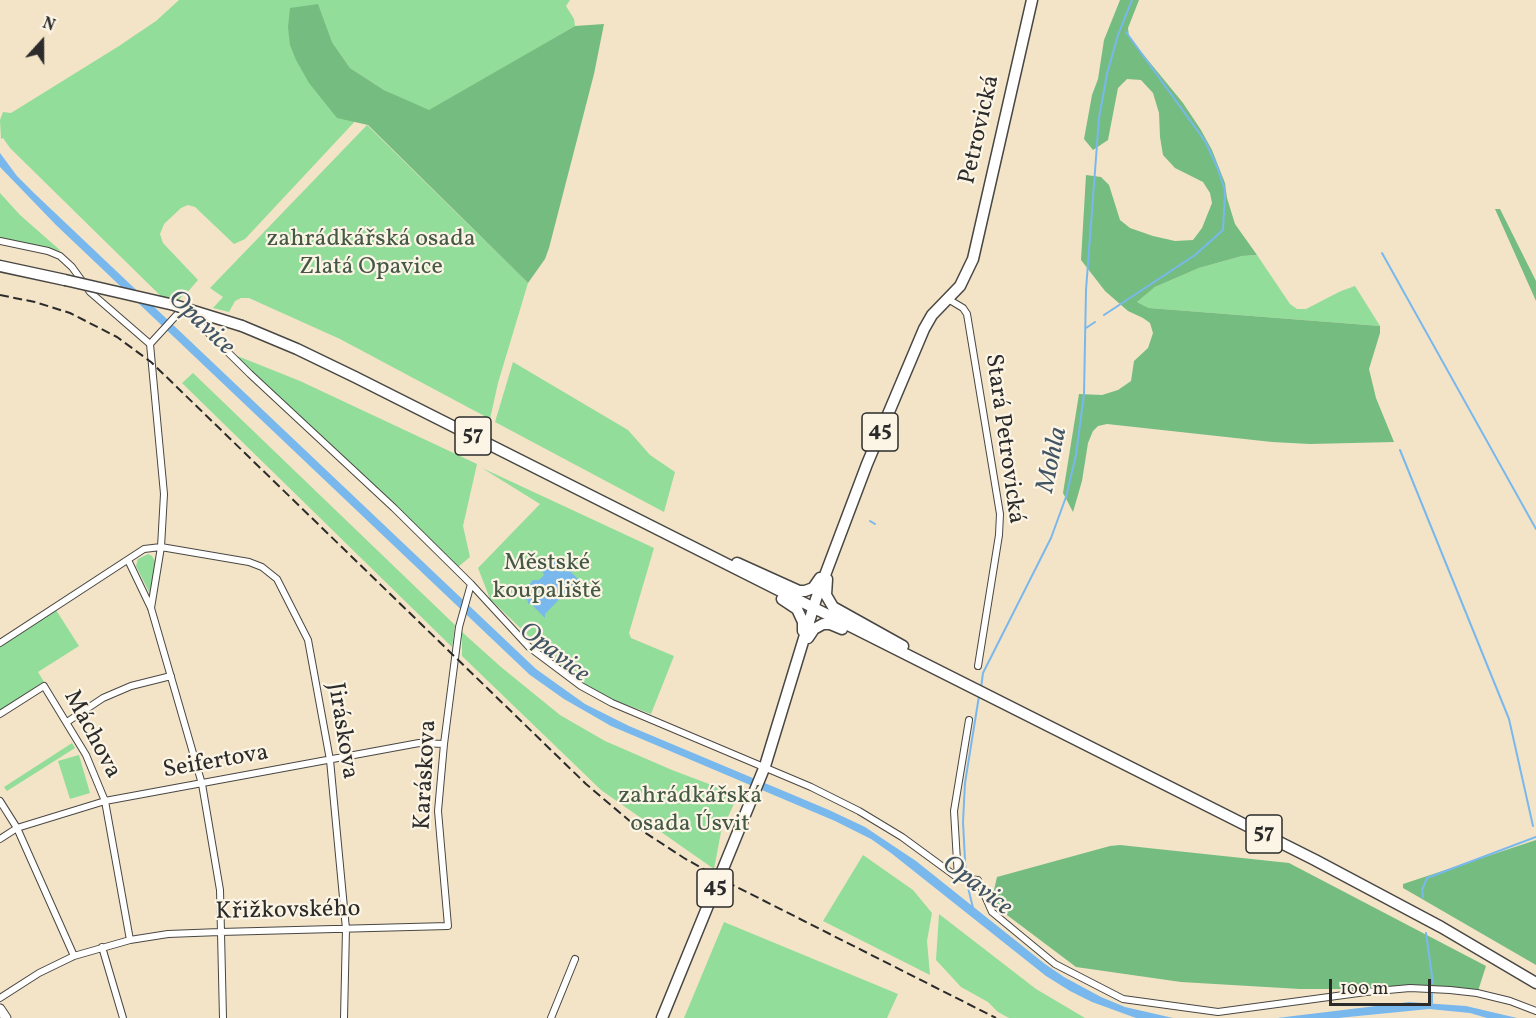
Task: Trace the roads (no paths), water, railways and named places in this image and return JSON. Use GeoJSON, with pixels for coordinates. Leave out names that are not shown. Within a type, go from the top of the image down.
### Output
{"type":"FeatureCollection","features":[{"type":"Feature","properties":{"kind":"main road","name":"Petrovická"},"geometry":{"type":"LineString","coordinates":[[948,299],[960,286],[973,259],[1032,0]]}},
{"type":"Feature","properties":{"kind":"main road","name":"57"},"geometry":{"type":"LineString","coordinates":[[0,266],[174,305],[242,326],[297,349],[1356,881],[1536,983]]}},
{"type":"Feature","properties":{"kind":"main road","name":"45"},"geometry":{"type":"LineString","coordinates":[[662,1018],[764,768],[832,552],[924,329],[932,315],[948,299]]}},
{"type":"Feature","properties":{"kind":"main road"},"geometry":{"type":"LineString","coordinates":[[702,552],[751,568],[802,591],[809,590],[817,583],[832,552]]}},
{"type":"Feature","properties":{"kind":"main road"},"geometry":{"type":"LineString","coordinates":[[702,552],[797,609],[802,618],[803,627],[797,663]]}},
{"type":"Feature","properties":{"kind":"main road"},"geometry":{"type":"LineString","coordinates":[[832,552],[825,589],[832,607],[895,641],[938,670]]}},
{"type":"Feature","properties":{"kind":"main road"},"geometry":{"type":"LineString","coordinates":[[797,663],[811,632],[827,624],[887,651],[938,670]]}},
{"type":"Feature","properties":{"kind":"main road"},"geometry":{"type":"LineString","coordinates":[[0,1009],[6,1018]]}},
{"type":"Feature","properties":{"kind":"street"},"geometry":{"type":"LineString","coordinates":[[0,241],[48,251],[60,256],[72,267],[90,292],[150,344],[164,494],[161,547],[151,608]]}},
{"type":"Feature","properties":{"kind":"street","name":"Stará Petrovická"},"geometry":{"type":"LineString","coordinates":[[948,299],[963,308],[967,314],[1000,514],[999,535],[978,666]]}},
{"type":"Feature","properties":{"kind":"street"},"geometry":{"type":"LineString","coordinates":[[150,344],[183,308],[265,389],[394,508],[471,584],[529,647],[581,686],[612,703],[859,811],[902,837],[960,878],[978,880],[992,912],[1055,964],[1123,999],[1218,1012],[1410,988],[1477,993],[1510,1001],[1536,1011]]}},
{"type":"Feature","properties":{"kind":"street"},"geometry":{"type":"LineString","coordinates":[[0,643],[144,549],[161,547]]}},
{"type":"Feature","properties":{"kind":"street","name":"Jiráskova"},"geometry":{"type":"LineString","coordinates":[[161,547],[249,562],[262,567],[277,579],[308,640],[330,760],[346,929],[344,1018]]}},
{"type":"Feature","properties":{"kind":"street"},"geometry":{"type":"LineString","coordinates":[[128,561],[151,608],[201,784],[220,890],[223,1018]]}},
{"type":"Feature","properties":{"kind":"street","name":"Karáskova"},"geometry":{"type":"LineString","coordinates":[[448,926],[438,811],[459,627],[471,584]]}},
{"type":"Feature","properties":{"kind":"street"},"geometry":{"type":"LineString","coordinates":[[67,722],[103,698],[131,686],[171,676]]}},
{"type":"Feature","properties":{"kind":"street","name":"Máchova"},"geometry":{"type":"LineString","coordinates":[[0,714],[44,686],[86,755],[105,801],[130,940]]}},
{"type":"Feature","properties":{"kind":"street"},"geometry":{"type":"LineString","coordinates":[[960,878],[954,811],[969,720]]}},
{"type":"Feature","properties":{"kind":"street","name":"Seifertova"},"geometry":{"type":"LineString","coordinates":[[0,839],[17,828],[105,801],[419,743],[444,744]]}},
{"type":"Feature","properties":{"kind":"street"},"geometry":{"type":"LineString","coordinates":[[0,801],[17,828],[74,956],[39,973],[0,998]]}},
{"type":"Feature","properties":{"kind":"street","name":"Křižkovského"},"geometry":{"type":"LineString","coordinates":[[74,956],[130,940],[168,934],[448,926]]}},
{"type":"Feature","properties":{"kind":"street"},"geometry":{"type":"LineString","coordinates":[[102,947],[123,1018]]}},
{"type":"Feature","properties":{"kind":"street"},"geometry":{"type":"LineString","coordinates":[[551,1018],[575,959]]}},
{"type":"Feature","properties":{"kind":"water"},"geometry":{"type":"Polygon","coordinates":[[[0,153],[17,176],[34,193],[536,669],[585,704],[629,726],[865,827],[916,861],[1064,977],[1125,1007],[1173,1018],[1136,1018],[1092,1002],[1070,991],[1046,976],[871,839],[835,821],[611,726],[564,699],[530,675],[56,225],[0,167],[0,153]]]}},
{"type":"Feature","properties":{"kind":"water","name":"Městské koupaliště"},"geometry":{"type":"Polygon","coordinates":[[[556,558],[566,564],[563,570],[565,572],[568,569],[580,581],[577,581],[545,614],[545,618],[521,595],[533,580],[539,580],[544,575],[542,571],[556,558]]]}},
{"type":"Feature","properties":{"kind":"water"},"geometry":{"type":"Polygon","coordinates":[[[1409,1002],[1466,1006],[1517,1018],[1487,1018],[1470,1013],[1429,1009],[1338,1018],[1277,1018],[1409,1002]]]}},
{"type":"Feature","properties":{"kind":"waterway","name":"Mohla"},"geometry":{"type":"LineString","coordinates":[[981,688],[983,673],[1051,538],[1066,497],[1076,455],[1084,394],[1086,290],[1099,118],[1107,74],[1118,35],[1132,0]]}},
{"type":"Feature","properties":{"kind":"waterway"},"geometry":{"type":"LineString","coordinates":[[1104,315],[1195,255],[1223,230],[1225,191],[1205,141],[1126,32]]}},
{"type":"Feature","properties":{"kind":"waterway"},"geometry":{"type":"LineString","coordinates":[[1382,253],[1536,529]]}},
{"type":"Feature","properties":{"kind":"waterway"},"geometry":{"type":"LineString","coordinates":[[1086,328],[1095,322]]}},
{"type":"Feature","properties":{"kind":"waterway"},"geometry":{"type":"LineString","coordinates":[[1400,450],[1509,719],[1533,826]]}},
{"type":"Feature","properties":{"kind":"waterway"},"geometry":{"type":"LineString","coordinates":[[870,521],[875,524]]}},
{"type":"Feature","properties":{"kind":"waterway","name":"Mohla"},"geometry":{"type":"LineString","coordinates":[[973,908],[966,879],[963,822],[965,783],[979,696]]}},
{"type":"Feature","properties":{"kind":"waterway"},"geometry":{"type":"LineString","coordinates":[[1423,897],[1422,890],[1427,878],[1536,837]]}},
{"type":"Feature","properties":{"kind":"waterway"},"geometry":{"type":"LineString","coordinates":[[1426,933],[1433,983]]}},
{"type":"Feature","properties":{"kind":"waterway"},"geometry":{"type":"LineString","coordinates":[[1432,994],[1432,1003]]}},
{"type":"Feature","properties":{"kind":"railway"},"geometry":{"type":"LineString","coordinates":[[0,295],[35,302],[70,313],[117,337],[151,362],[586,784],[638,828],[719,878],[996,1018]]}},
{"type":"Feature","properties":{"kind":"park label","name":"zahrádkářská osada Zlatá Opavice"},"geometry":{"type":"Point","coordinates":[371,255]}},
{"type":"Feature","properties":{"kind":"park label","name":"zahrádkářská osada Úsvit"},"geometry":{"type":"Point","coordinates":[690,812]}},
{"type":"Feature","properties":{"kind":"water label","name":"Opavice"},"geometry":{"type":"Point","coordinates":[200,324]}},
{"type":"Feature","properties":{"kind":"water label","name":"Opavice"},"geometry":{"type":"Point","coordinates":[553,654]}},
{"type":"Feature","properties":{"kind":"water label","name":"Opavice"},"geometry":{"type":"Point","coordinates":[976,887]}}]}
